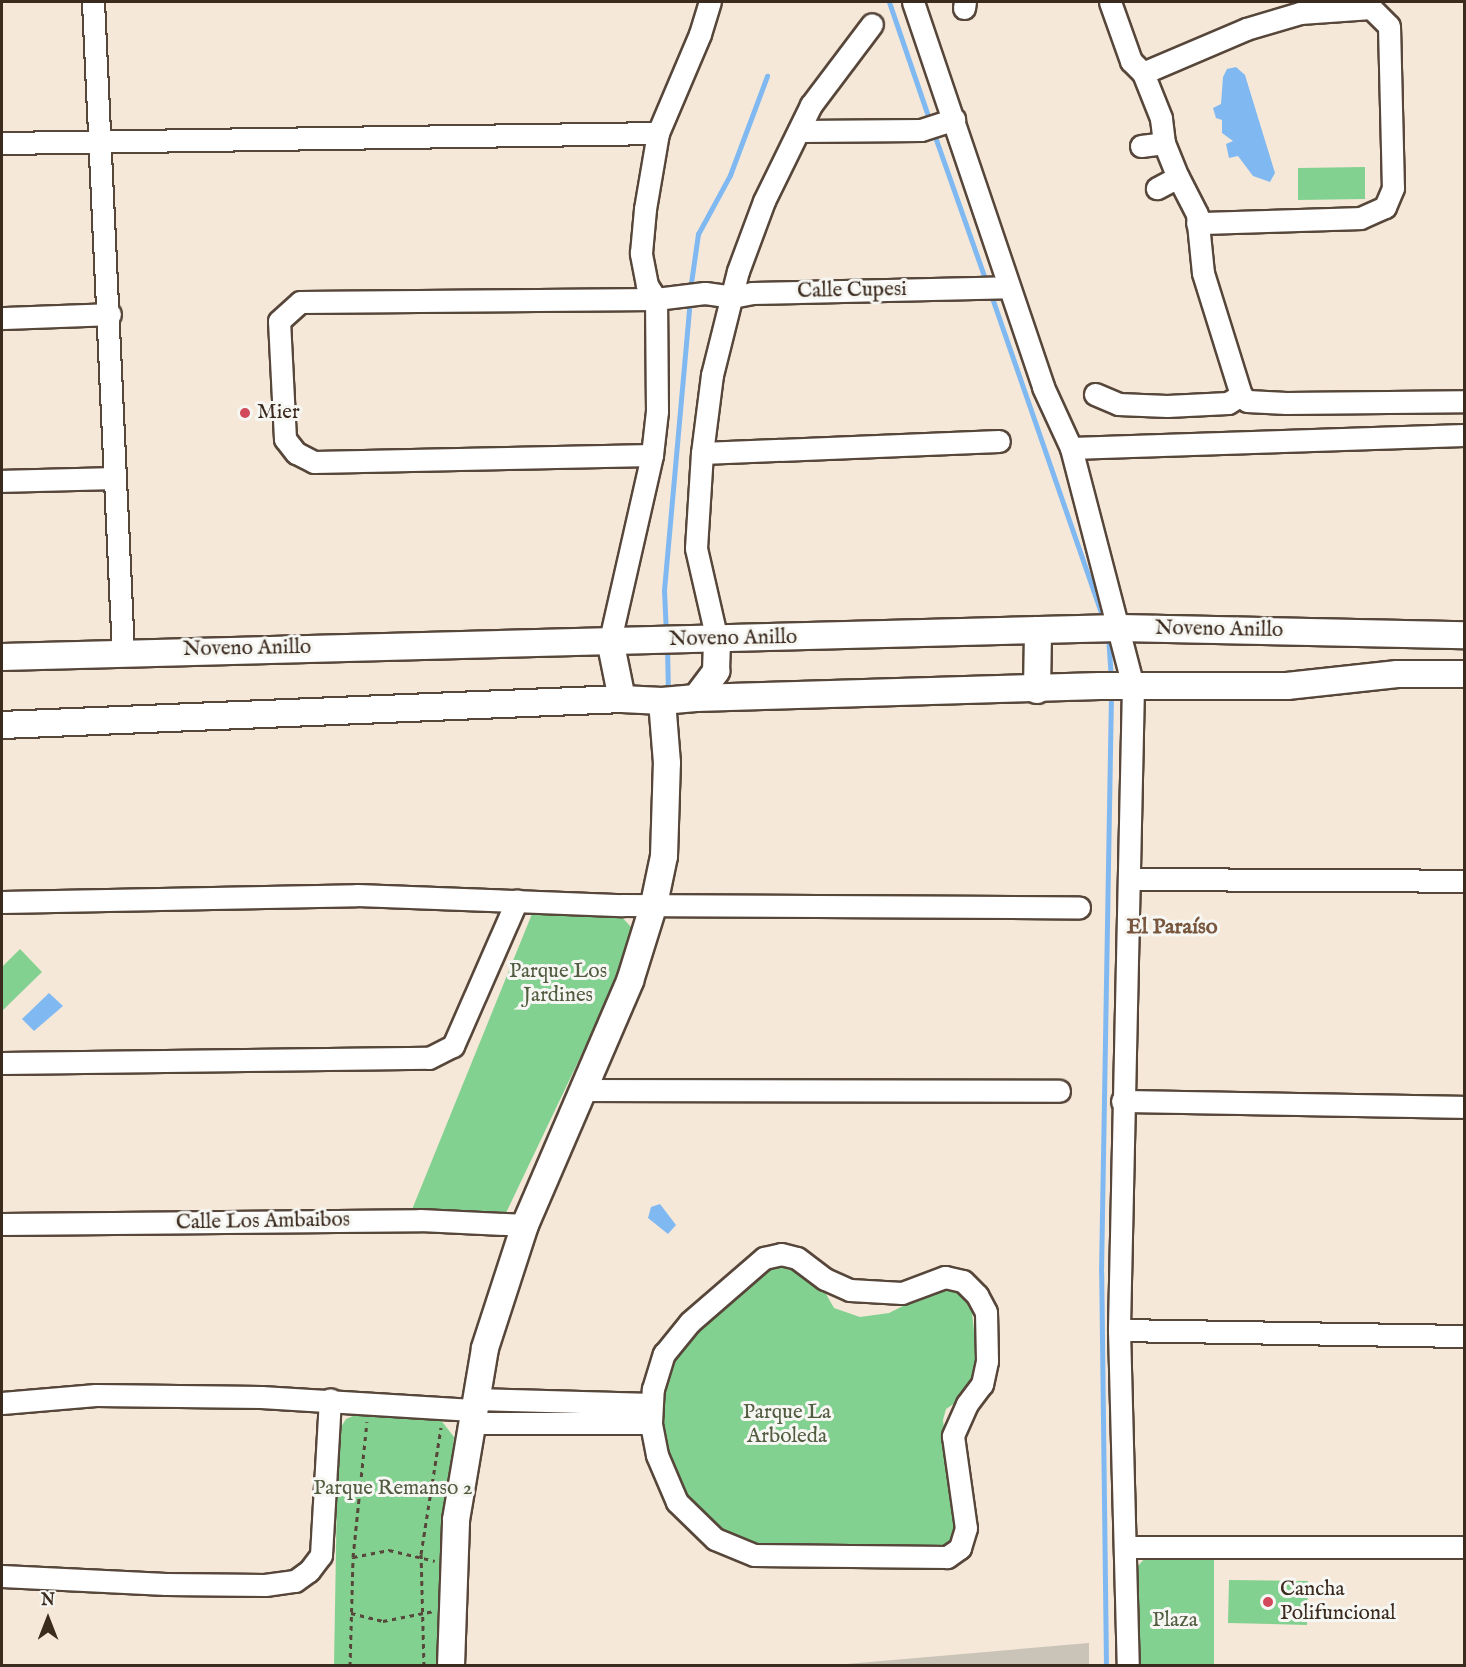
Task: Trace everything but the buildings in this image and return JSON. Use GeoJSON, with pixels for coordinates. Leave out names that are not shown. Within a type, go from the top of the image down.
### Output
{"type":"FeatureCollection","features":[{"type":"Feature","properties":{"kind":"street"},"geometry":{"type":"LineString","coordinates":[[93,2],[98,140],[110,315],[123,652]]}},
{"type":"Feature","properties":{"kind":"street"},"geometry":{"type":"LineString","coordinates":[[622,699],[610,640],[652,455],[666,296],[648,285],[641,253],[658,134],[700,34],[710,2]]}},
{"type":"Feature","properties":{"kind":"street"},"geometry":{"type":"LineString","coordinates":[[913,2],[937,125],[990,288],[1071,448],[1109,628],[1117,686],[1130,879],[1122,1101],[1119,1330],[1128,1665]]}},
{"type":"Feature","properties":{"kind":"street"},"geometry":{"type":"LineString","coordinates":[[1110,2],[1131,61],[1143,72],[1161,118],[1164,142],[1178,177],[1197,214],[1203,273],[1241,395],[1247,401],[1286,403],[1464,401]]}},
{"type":"Feature","properties":{"kind":"street"},"geometry":{"type":"LineString","coordinates":[[1143,72],[1246,29],[1300,13],[1371,8],[1389,26],[1394,188],[1385,207],[1360,218],[1197,223]]}},
{"type":"Feature","properties":{"kind":"street"},"geometry":{"type":"LineString","coordinates":[[696,698],[716,671],[717,640],[696,549],[702,453],[712,375],[732,297],[764,201],[801,131],[811,105],[872,24]]}},
{"type":"Feature","properties":{"kind":"street"},"geometry":{"type":"LineString","coordinates":[[801,131],[937,125]]}},
{"type":"Feature","properties":{"kind":"street"},"geometry":{"type":"LineString","coordinates":[[2,143],[658,134]]}},
{"type":"Feature","properties":{"kind":"street"},"geometry":{"type":"LineString","coordinates":[[1141,146],[1164,142]]}},
{"type":"Feature","properties":{"kind":"street"},"geometry":{"type":"LineString","coordinates":[[1157,188],[1178,177]]}},
{"type":"Feature","properties":{"kind":"street","name":"Calle Cupesi"},"geometry":{"type":"LineString","coordinates":[[652,455],[314,462],[296,453],[285,440],[279,321],[300,302],[666,296],[705,293],[732,297],[752,292],[990,288]]}},
{"type":"Feature","properties":{"kind":"street"},"geometry":{"type":"LineString","coordinates":[[2,318],[110,315]]}},
{"type":"Feature","properties":{"kind":"street"},"geometry":{"type":"LineString","coordinates":[[1095,394],[1118,404],[1167,406],[1228,403],[1241,395]]}},
{"type":"Feature","properties":{"kind":"street"},"geometry":{"type":"LineString","coordinates":[[1071,448],[1464,435]]}},
{"type":"Feature","properties":{"kind":"street"},"geometry":{"type":"LineString","coordinates":[[702,453],[999,441]]}},
{"type":"Feature","properties":{"kind":"street"},"geometry":{"type":"LineString","coordinates":[[2,481],[115,478]]}},
{"type":"Feature","properties":{"kind":"street","name":"Noveno Anillo"},"geometry":{"type":"LineString","coordinates":[[2,657],[123,652],[610,640],[717,640],[1109,628],[1464,635]]}},
{"type":"Feature","properties":{"kind":"street"},"geometry":{"type":"LineString","coordinates":[[1037,690],[1038,630]]}},
{"type":"Feature","properties":{"kind":"street"},"geometry":{"type":"LineString","coordinates":[[2,725],[622,699],[663,701],[696,698],[1117,686],[1287,686],[1397,674],[1464,674]]}},
{"type":"Feature","properties":{"kind":"street"},"geometry":{"type":"LineString","coordinates":[[451,1665],[456,1520],[485,1348],[525,1225],[581,1090],[630,981],[654,904],[664,856],[667,763],[663,701]]}},
{"type":"Feature","properties":{"kind":"street"},"geometry":{"type":"LineString","coordinates":[[1130,879],[1464,881]]}},
{"type":"Feature","properties":{"kind":"street"},"geometry":{"type":"LineString","coordinates":[[2,902],[357,896],[654,904],[1078,907]]}},
{"type":"Feature","properties":{"kind":"street"},"geometry":{"type":"LineString","coordinates":[[2,1063],[429,1058],[453,1046],[517,900]]}},
{"type":"Feature","properties":{"kind":"street"},"geometry":{"type":"LineString","coordinates":[[581,1090],[1059,1091]]}},
{"type":"Feature","properties":{"kind":"street"},"geometry":{"type":"LineString","coordinates":[[1122,1101],[1464,1107]]}},
{"type":"Feature","properties":{"kind":"street","name":"Calle Los Ambaibos"},"geometry":{"type":"LineString","coordinates":[[2,1224],[420,1220],[525,1225]]}},
{"type":"Feature","properties":{"kind":"street"},"geometry":{"type":"LineString","coordinates":[[781,1254],[797,1258],[842,1286],[874,1292],[902,1293],[945,1277],[963,1281],[977,1295],[986,1312],[989,1340],[982,1384],[967,1404],[952,1436],[966,1528],[960,1548],[947,1557],[770,1557],[739,1551],[715,1539],[677,1502],[657,1455],[651,1414],[664,1354],[690,1322],[764,1258],[781,1254]]}},
{"type":"Feature","properties":{"kind":"street"},"geometry":{"type":"LineString","coordinates":[[1119,1330],[1464,1336]]}},
{"type":"Feature","properties":{"kind":"street"},"geometry":{"type":"LineString","coordinates":[[2,1403],[96,1395],[330,1399],[473,1411],[651,1414]]}},
{"type":"Feature","properties":{"kind":"street"},"geometry":{"type":"LineString","coordinates":[[2,1576],[166,1584],[265,1585],[295,1581],[309,1571],[321,1555],[330,1399]]}},
{"type":"Feature","properties":{"kind":"street"},"geometry":{"type":"LineString","coordinates":[[1125,1546],[1464,1546]]}},
{"type":"Feature","properties":{"kind":"path"},"geometry":{"type":"LineString","coordinates":[[350,1665],[353,1557],[368,1420],[378,1421]]}},
{"type":"Feature","properties":{"kind":"path"},"geometry":{"type":"LineString","coordinates":[[424,1665],[421,1560],[441,1428],[431,1426]]}},
{"type":"Feature","properties":{"kind":"path"},"geometry":{"type":"LineString","coordinates":[[353,1557],[388,1550],[421,1560]]}},
{"type":"Feature","properties":{"kind":"path"},"geometry":{"type":"LineString","coordinates":[[351,1613],[383,1621],[422,1611]]}},
{"type":"Feature","properties":{"kind":"shaded area"},"geometry":{"type":"Polygon","coordinates":[[[1089,1643],[1089,1665],[835,1665],[1089,1643]]]}},
{"type":"Feature","properties":{"kind":"green space"},"geometry":{"type":"Polygon","coordinates":[[[1365,167],[1365,199],[1298,200],[1298,168],[1365,167]]]}},
{"type":"Feature","properties":{"kind":"green space","name":"Parque Los Jardines"},"geometry":{"type":"Polygon","coordinates":[[[534,909],[617,912],[632,928],[608,999],[505,1215],[411,1212],[534,909]]]}},
{"type":"Feature","properties":{"kind":"green space"},"geometry":{"type":"Polygon","coordinates":[[[20,949],[42,972],[2,1011],[2,967],[20,949]]]}},
{"type":"Feature","properties":{"kind":"green space","name":"Parque La Arboleda"},"geometry":{"type":"Polygon","coordinates":[[[785,1262],[822,1287],[834,1308],[860,1317],[889,1313],[941,1287],[951,1288],[965,1299],[972,1312],[977,1360],[974,1380],[964,1397],[946,1409],[943,1420],[956,1526],[949,1546],[770,1550],[736,1543],[690,1507],[670,1470],[662,1425],[664,1384],[671,1359],[680,1345],[762,1268],[785,1262]]]}},
{"type":"Feature","properties":{"kind":"green space","name":"Parque Remanso 2"},"geometry":{"type":"Polygon","coordinates":[[[360,1413],[440,1419],[454,1437],[446,1529],[442,1665],[334,1666],[338,1432],[346,1419],[360,1413]]]}},
{"type":"Feature","properties":{"kind":"green space","name":"Plaza"},"geometry":{"type":"Polygon","coordinates":[[[1214,1556],[1214,1665],[1136,1666],[1137,1567],[1146,1557],[1214,1556]]]}},
{"type":"Feature","properties":{"kind":"green space","name":"Cancha Polifuncional"},"geometry":{"type":"Polygon","coordinates":[[[1229,1580],[1308,1581],[1307,1625],[1228,1623],[1229,1580]]]}},
{"type":"Feature","properties":{"kind":"water"},"geometry":{"type":"Polygon","coordinates":[[[1236,67],[1245,75],[1275,173],[1270,182],[1253,176],[1238,156],[1229,158],[1226,144],[1233,141],[1222,133],[1222,120],[1216,118],[1213,108],[1221,104],[1223,77],[1227,69],[1236,67]]]}},
{"type":"Feature","properties":{"kind":"water"},"geometry":{"type":"Polygon","coordinates":[[[49,993],[63,1006],[34,1031],[22,1019],[49,993]]]}},
{"type":"Feature","properties":{"kind":"water"},"geometry":{"type":"Polygon","coordinates":[[[660,1204],[676,1225],[668,1234],[648,1218],[651,1207],[660,1204]]]}},
{"type":"Feature","properties":{"kind":"waterway"},"geometry":{"type":"LineString","coordinates":[[889,2],[930,122]]}},
{"type":"Feature","properties":{"kind":"waterway"},"geometry":{"type":"LineString","coordinates":[[690,290],[698,234],[730,175],[767,76]]}},
{"type":"Feature","properties":{"kind":"waterway"},"geometry":{"type":"LineString","coordinates":[[933,131],[987,284]]}},
{"type":"Feature","properties":{"kind":"waterway"},"geometry":{"type":"LineString","coordinates":[[990,292],[1104,621]]}},
{"type":"Feature","properties":{"kind":"waterway"},"geometry":{"type":"LineString","coordinates":[[666,634],[664,590],[690,299]]}},
{"type":"Feature","properties":{"kind":"waterway"},"geometry":{"type":"LineString","coordinates":[[1108,635],[1111,680]]}},
{"type":"Feature","properties":{"kind":"waterway"},"geometry":{"type":"LineString","coordinates":[[667,646],[668,692]]}},
{"type":"Feature","properties":{"kind":"waterway"},"geometry":{"type":"LineString","coordinates":[[1106,1666],[1101,1272],[1111,692]]}},
{"type":"Feature","properties":{"kind":"place","name":"Mier"},"geometry":{"type":"Point","coordinates":[245,413]}},
{"type":"Feature","properties":{"kind":"place","name":"Cancha Polifuncional"},"geometry":{"type":"Point","coordinates":[1268,1602]}},
{"type":"Feature","properties":{"kind":"district","name":"El Paraíso"},"geometry":{"type":"Point","coordinates":[1172,928]}}]}
